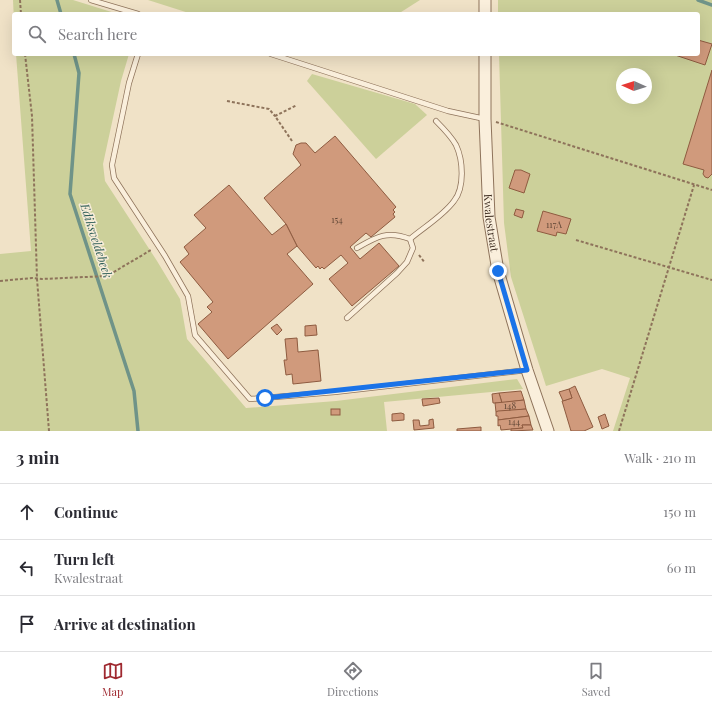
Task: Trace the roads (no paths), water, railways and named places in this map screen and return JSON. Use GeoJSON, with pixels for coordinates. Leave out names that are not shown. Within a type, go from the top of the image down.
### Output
{"type":"FeatureCollection","features":[{"type":"Feature","properties":{"kind":"street"},"geometry":{"type":"LineString","coordinates":[[485,0],[485,12]]}},
{"type":"Feature","properties":{"kind":"street","name":"Kwalestraat"},"geometry":{"type":"LineString","coordinates":[[485,56],[485,119],[489,217],[494,248],[498,271],[527,370],[548,431]]}},
{"type":"Feature","properties":{"kind":"lane"},"geometry":{"type":"LineString","coordinates":[[91,0],[131,12]]}},
{"type":"Feature","properties":{"kind":"lane"},"geometry":{"type":"LineString","coordinates":[[137,56],[129,83],[112,165],[114,178],[158,245],[188,296],[195,335],[250,399],[335,392],[527,370]]}},
{"type":"Feature","properties":{"kind":"lane"},"geometry":{"type":"LineString","coordinates":[[277,56],[448,111],[485,119]]}},
{"type":"Feature","properties":{"kind":"lane"},"geometry":{"type":"LineString","coordinates":[[410,239],[445,211],[455,200],[460,189],[460,158],[456,144],[436,121]]}},
{"type":"Feature","properties":{"kind":"lane"},"geometry":{"type":"LineString","coordinates":[[357,248],[378,236],[393,235],[410,239]]}},
{"type":"Feature","properties":{"kind":"lane"},"geometry":{"type":"LineString","coordinates":[[347,318],[407,262],[413,248],[410,239]]}},
{"type":"Feature","properties":{"kind":"waterway","name":"Ediksveldebeek"},"geometry":{"type":"LineString","coordinates":[[57,0],[60,12]]}},
{"type":"Feature","properties":{"kind":"waterway"},"geometry":{"type":"LineString","coordinates":[[698,0],[712,5]]}},
{"type":"Feature","properties":{"kind":"waterway","name":"Ediksveldebeek"},"geometry":{"type":"LineString","coordinates":[[75,56],[79,73],[70,194],[134,391],[138,431]]}}]}
